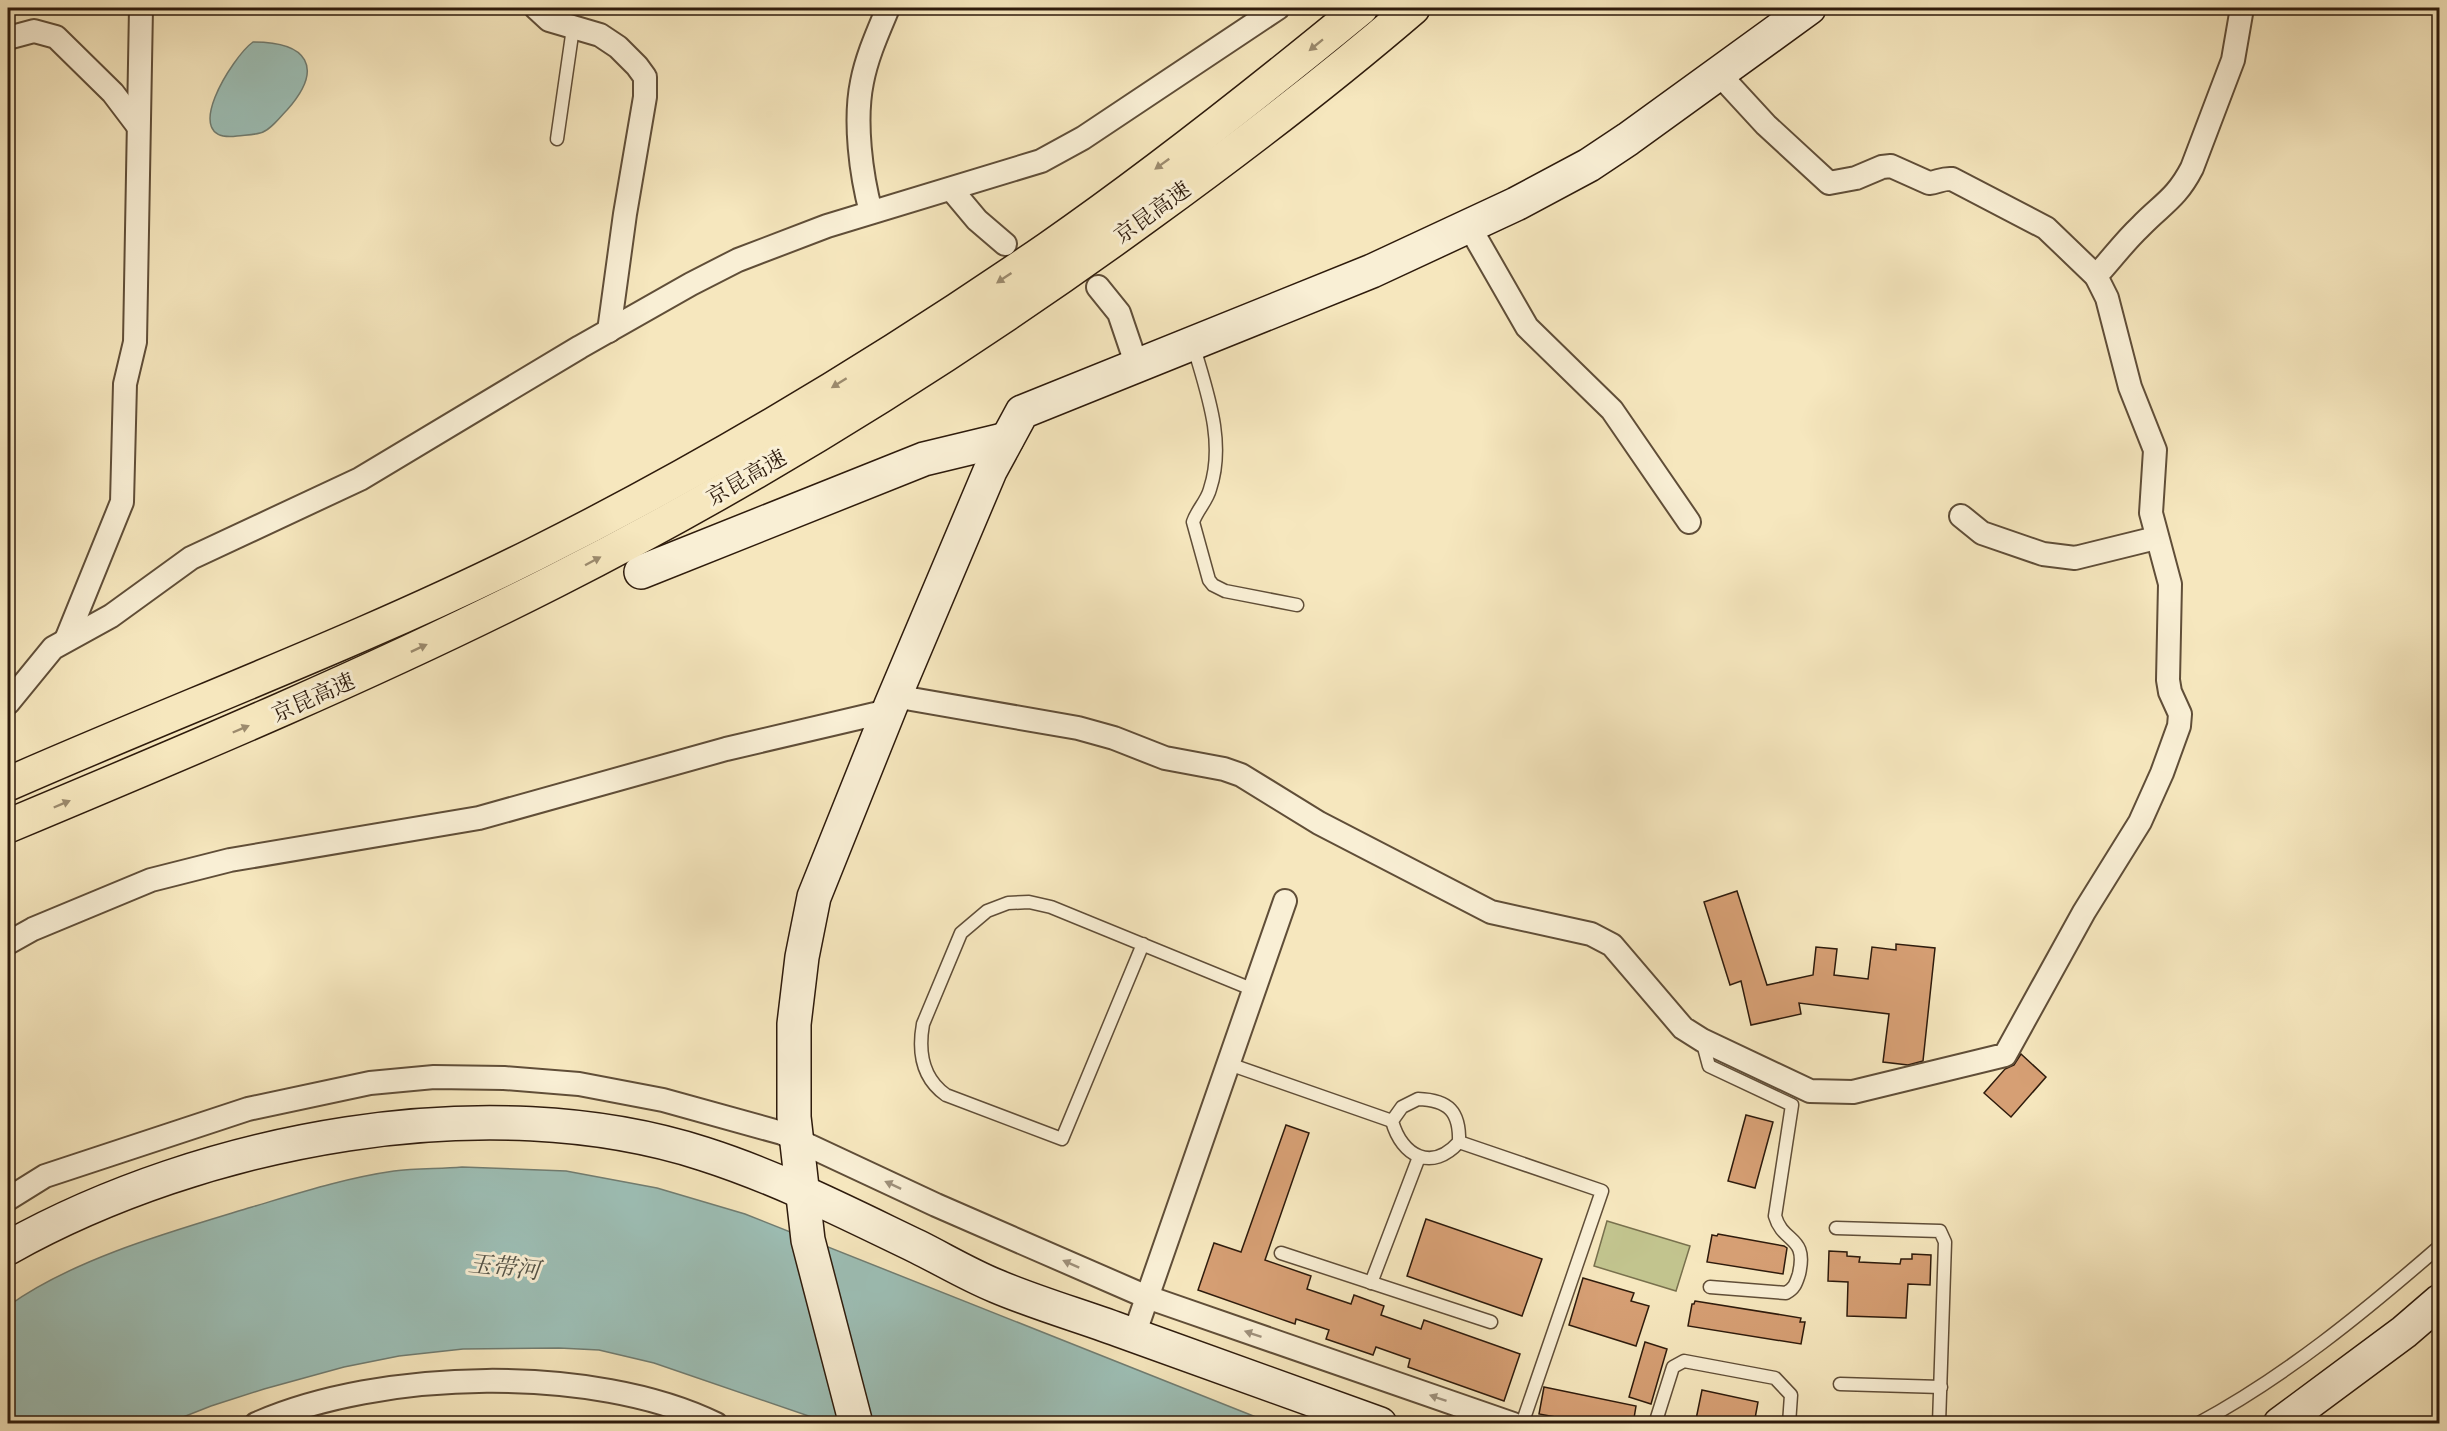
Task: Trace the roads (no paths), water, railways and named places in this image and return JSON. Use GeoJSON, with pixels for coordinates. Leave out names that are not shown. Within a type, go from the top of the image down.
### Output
{"type":"FeatureCollection","features":[{"type":"Feature","properties":{"kind":"highway","name":"京昆高速"},"geometry":{"type":"LineString","coordinates":[[8,784],[405,617],[650,494],[755,434],[958,308],[1050,247],[1200,136],[1361,8]]}},
{"type":"Feature","properties":{"kind":"highway","name":"京昆高速"},"geometry":{"type":"LineString","coordinates":[[8,826],[246,727],[426,645],[656,528],[772,463],[966,342],[1067,274],[1291,108],[1413,8]]}},
{"type":"Feature","properties":{"kind":"street"},"geometry":{"type":"LineString","coordinates":[[66,640],[122,502],[125,384],[135,342],[141,8]]}},
{"type":"Feature","properties":{"kind":"street"},"geometry":{"type":"LineString","coordinates":[[536,8],[549,20],[600,35],[618,47],[645,77],[645,97],[609,331]]}},
{"type":"Feature","properties":{"kind":"street"},"geometry":{"type":"LineString","coordinates":[[872,212],[862,180],[859,128],[861,84],[870,52],[888,8]]}},
{"type":"Feature","properties":{"kind":"street"},"geometry":{"type":"LineString","coordinates":[[8,703],[47,655],[66,640],[111,616],[191,558],[360,480],[609,331],[738,260],[872,212],[1041,161],[1067,147],[1278,8]]}},
{"type":"Feature","properties":{"kind":"street"},"geometry":{"type":"LineString","coordinates":[[856,1424],[808,1240],[794,1117],[794,1024],[802,957],[813,897],[891,704],[990,471],[1022,412],[1372,271],[1469,226],[1589,165],[1809,8]]}},
{"type":"Feature","properties":{"kind":"street"},"geometry":{"type":"LineString","coordinates":[[2096,276],[2140,226],[2172,200],[2183,185],[2192,168],[2233,60],[2242,8]]}},
{"type":"Feature","properties":{"kind":"street"},"geometry":{"type":"LineString","coordinates":[[8,38],[34,31],[56,37],[113,93],[138,126]]}},
{"type":"Feature","properties":{"kind":"street"},"geometry":{"type":"LineString","coordinates":[[8,943],[33,929],[151,880],[230,860],[479,818],[891,704],[1078,728],[1114,738],[1165,758],[1241,775],[1319,823],[1491,912],[1591,934],[1601,939],[1616,950],[1678,1024],[1702,1040],[1810,1091],[1853,1092],[2005,1055],[2084,912],[2140,822],[2162,773],[2179,726],[2180,714],[2170,692],[2168,680],[2170,584],[2151,513],[2155,450],[2130,387],[2107,298],[2096,276],[2046,228],[1952,178],[1943,178],[1929,183],[1890,166],[1856,178],[1828,183],[1766,125],[1719,74]]}},
{"type":"Feature","properties":{"kind":"street"},"geometry":{"type":"LineString","coordinates":[[951,189],[976,220],[1005,244]]}},
{"type":"Feature","properties":{"kind":"street"},"geometry":{"type":"LineString","coordinates":[[1469,226],[1527,327],[1612,410],[1689,522]]}},
{"type":"Feature","properties":{"kind":"street"},"geometry":{"type":"LineString","coordinates":[[1098,286],[1119,313],[1137,366]]}},
{"type":"Feature","properties":{"kind":"street"},"geometry":{"type":"LineString","coordinates":[[641,572],[924,459],[1007,439]]}},
{"type":"Feature","properties":{"kind":"street"},"geometry":{"type":"LineString","coordinates":[[1961,516],[1982,533],[2043,554],[2075,558],[2156,538]]}},
{"type":"Feature","properties":{"kind":"street"},"geometry":{"type":"LineString","coordinates":[[1134,1335],[1285,901]]}},
{"type":"Feature","properties":{"kind":"street"},"geometry":{"type":"LineString","coordinates":[[8,1199],[45,1176],[248,1109],[369,1083],[434,1077],[504,1078],[579,1084],[663,1101],[782,1133],[936,1205],[1147,1297],[1513,1424]]}},
{"type":"Feature","properties":{"kind":"street"},"geometry":{"type":"LineString","coordinates":[[8,1248],[43,1228],[95,1205],[182,1173],[308,1140],[405,1126],[468,1124],[526,1125],[604,1131],[652,1140],[701,1153],[803,1191],[995,1286],[1380,1424]]}},
{"type":"Feature","properties":{"kind":"street"},"geometry":{"type":"LineString","coordinates":[[2280,1424],[2404,1332],[2439,1301]]}},
{"type":"Feature","properties":{"kind":"street"},"geometry":{"type":"LineString","coordinates":[[256,1424],[319,1402],[397,1387],[445,1382],[522,1380],[560,1383],[620,1393],[692,1413],[716,1424]]}},
{"type":"Feature","properties":{"kind":"lane"},"geometry":{"type":"LineString","coordinates":[[557,139],[573,28]]}},
{"type":"Feature","properties":{"kind":"lane"},"geometry":{"type":"LineString","coordinates":[[1192,344],[1214,418],[1215,473],[1209,493],[1193,522],[1209,580],[1225,591],[1297,605]]}},
{"type":"Feature","properties":{"kind":"lane"},"geometry":{"type":"LineString","coordinates":[[1143,944],[1062,1139],[946,1095],[930,1082],[921,1051],[924,1024],[961,933],[987,911],[1008,903],[1029,902],[1051,907],[1143,944],[1254,990]]}},
{"type":"Feature","properties":{"kind":"lane"},"geometry":{"type":"LineString","coordinates":[[1702,1040],[1709,1066],[1792,1105],[1775,1216],[1776,1222],[1799,1246],[1802,1259],[1796,1284],[1786,1293],[1710,1287]]}},
{"type":"Feature","properties":{"kind":"lane"},"geometry":{"type":"LineString","coordinates":[[1229,1064],[1392,1121]]}},
{"type":"Feature","properties":{"kind":"lane"},"geometry":{"type":"LineString","coordinates":[[1418,1099],[1436,1100],[1451,1109],[1460,1125],[1459,1142],[1449,1153],[1434,1158],[1419,1157],[1405,1149],[1396,1137],[1392,1121],[1402,1107],[1418,1099]]}},
{"type":"Feature","properties":{"kind":"lane"},"geometry":{"type":"LineString","coordinates":[[1459,1142],[1602,1191],[1522,1424]]}},
{"type":"Feature","properties":{"kind":"lane"},"geometry":{"type":"LineString","coordinates":[[1371,1283],[1419,1157]]}},
{"type":"Feature","properties":{"kind":"lane"},"geometry":{"type":"LineString","coordinates":[[1836,1228],[1940,1231],[1945,1242],[1939,1424]]}},
{"type":"Feature","properties":{"kind":"lane"},"geometry":{"type":"LineString","coordinates":[[2197,1424],[2232,1405],[2276,1376],[2378,1300],[2439,1246]]}},
{"type":"Feature","properties":{"kind":"lane"},"geometry":{"type":"LineString","coordinates":[[1281,1253],[1491,1322]]}},
{"type":"Feature","properties":{"kind":"lane"},"geometry":{"type":"LineString","coordinates":[[1655,1424],[1673,1367],[1684,1361],[1774,1378],[1791,1395],[1789,1424]]}},
{"type":"Feature","properties":{"kind":"lane"},"geometry":{"type":"LineString","coordinates":[[1840,1384],[1941,1387]]}},
{"type":"Feature","properties":{"kind":"water"},"geometry":{"type":"Polygon","coordinates":[[[253,42],[272,43],[298,52],[307,70],[305,81],[299,95],[267,130],[251,135],[220,135],[211,127],[210,113],[215,97],[234,64],[253,42]]]}},
{"type":"Feature","properties":{"kind":"water","name":"玉带河"},"geometry":{"type":"Polygon","coordinates":[[[462,1167],[566,1171],[657,1188],[745,1214],[1271,1423],[829,1423],[654,1363],[599,1350],[559,1348],[463,1349],[399,1356],[344,1367],[264,1389],[168,1423],[8,1423],[8,1306],[34,1289],[94,1260],[126,1248],[305,1191],[394,1171],[462,1167]]]}}]}
